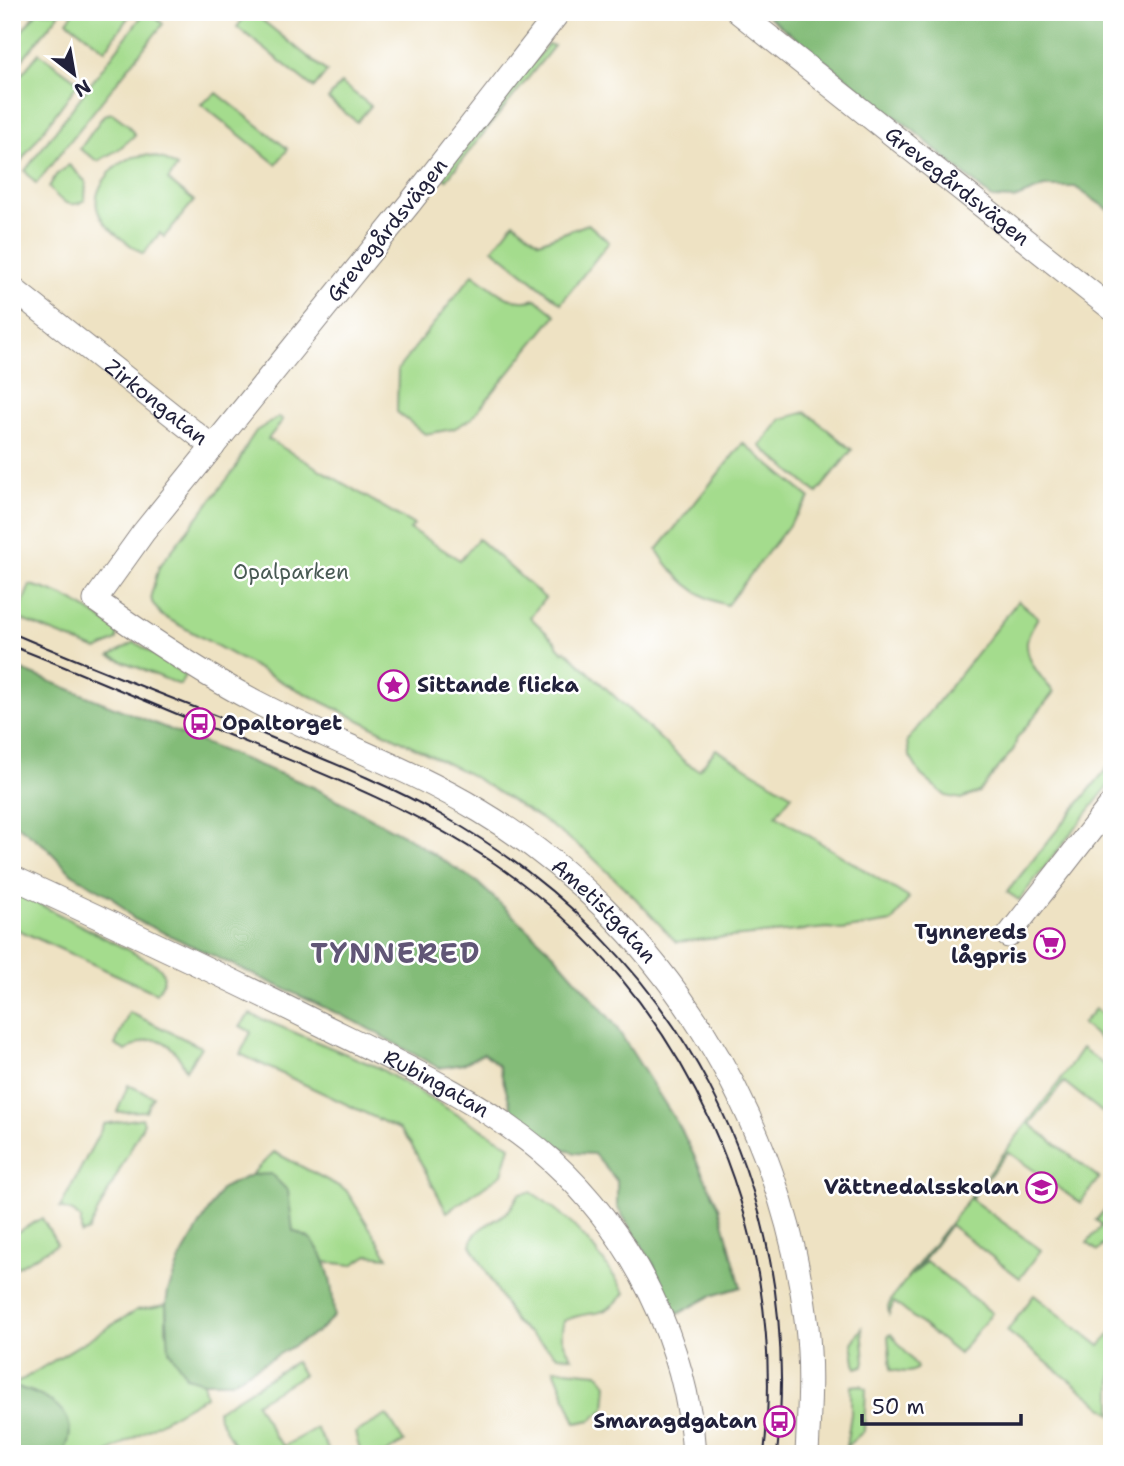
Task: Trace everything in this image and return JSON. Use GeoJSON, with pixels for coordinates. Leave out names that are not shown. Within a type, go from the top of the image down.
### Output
{"type":"FeatureCollection","features":[{"type":"Feature","properties":{"kind":"street","name":"Grevegårdsvägen"},"geometry":{"type":"LineString","coordinates":[[213,447],[410,203],[559,12]]}},
{"type":"Feature","properties":{"kind":"street","name":"Grevegårdsvägen"},"geometry":{"type":"LineString","coordinates":[[738,12],[1112,310]]}},
{"type":"Feature","properties":{"kind":"street","name":"Zirkongatan"},"geometry":{"type":"LineString","coordinates":[[12,288],[213,447],[143,533],[95,600]]}},
{"type":"Feature","properties":{"kind":"street","name":"Ametistgatan"},"geometry":{"type":"LineString","coordinates":[[95,600],[155,642],[258,703],[413,775],[482,812],[560,867],[642,947],[674,988],[709,1041],[745,1109],[773,1180],[794,1253],[807,1328],[810,1377],[807,1454]]}},
{"type":"Feature","properties":{"kind":"street"},"geometry":{"type":"LineString","coordinates":[[1008,936],[1112,803]]}},
{"type":"Feature","properties":{"kind":"street","name":"Rubingatan"},"geometry":{"type":"LineString","coordinates":[[12,877],[233,980],[385,1056],[467,1101],[510,1128],[551,1160],[605,1220],[627,1250],[643,1279],[670,1338],[676,1358],[694,1454]]}},
{"type":"Feature","properties":{"kind":"green space"},"geometry":{"type":"Polygon","coordinates":[[[37,12],[61,12],[12,72],[12,43],[37,12]]]}},
{"type":"Feature","properties":{"kind":"green space"},"geometry":{"type":"Polygon","coordinates":[[[74,12],[132,12],[105,50],[67,21],[74,12]]]}},
{"type":"Feature","properties":{"kind":"green space"},"geometry":{"type":"Polygon","coordinates":[[[145,12],[149,12],[163,24],[36,184],[25,171],[145,12]]]}},
{"type":"Feature","properties":{"kind":"green space"},"geometry":{"type":"Polygon","coordinates":[[[248,12],[252,12],[327,72],[314,88],[237,27],[248,12]]]}},
{"type":"Feature","properties":{"kind":"green space"},"geometry":{"type":"Polygon","coordinates":[[[763,12],[1112,12],[1112,212],[1075,187],[1044,187],[1014,199],[992,198],[914,131],[763,12]]]}},
{"type":"Feature","properties":{"kind":"green space"},"geometry":{"type":"Polygon","coordinates":[[[548,44],[554,46],[446,180],[442,176],[548,44]]]}},
{"type":"Feature","properties":{"kind":"green space"},"geometry":{"type":"Polygon","coordinates":[[[39,53],[79,82],[18,165],[12,160],[12,86],[39,53]]]}},
{"type":"Feature","properties":{"kind":"green space"},"geometry":{"type":"Polygon","coordinates":[[[341,83],[371,106],[357,122],[328,99],[341,83]]]}},
{"type":"Feature","properties":{"kind":"green space"},"geometry":{"type":"Polygon","coordinates":[[[217,93],[288,149],[276,164],[201,104],[217,93]]]}},
{"type":"Feature","properties":{"kind":"green space"},"geometry":{"type":"Polygon","coordinates":[[[112,113],[127,124],[135,135],[119,149],[98,161],[80,149],[104,115],[112,113]]]}},
{"type":"Feature","properties":{"kind":"green space"},"geometry":{"type":"Polygon","coordinates":[[[147,155],[163,159],[177,167],[168,180],[194,201],[164,237],[160,233],[143,254],[106,224],[98,211],[97,203],[100,187],[110,172],[124,161],[147,155]]]}},
{"type":"Feature","properties":{"kind":"green space"},"geometry":{"type":"Polygon","coordinates":[[[69,165],[86,182],[85,200],[74,204],[64,202],[49,187],[56,175],[69,165]]]}},
{"type":"Feature","properties":{"kind":"green space"},"geometry":{"type":"Polygon","coordinates":[[[514,222],[539,242],[588,224],[609,242],[561,303],[493,249],[514,222]]]}},
{"type":"Feature","properties":{"kind":"green space"},"geometry":{"type":"Polygon","coordinates":[[[473,274],[510,299],[536,299],[556,315],[471,419],[453,429],[425,434],[397,412],[398,369],[473,274]]]}},
{"type":"Feature","properties":{"kind":"green space"},"geometry":{"type":"Polygon","coordinates":[[[806,412],[852,450],[817,493],[760,446],[781,419],[806,412]]]}},
{"type":"Feature","properties":{"kind":"green space","name":"Opalparken"},"geometry":{"type":"Polygon","coordinates":[[[279,417],[283,420],[268,439],[414,525],[410,529],[460,560],[478,539],[545,598],[530,617],[563,652],[565,650],[686,763],[699,770],[716,749],[792,795],[776,815],[909,898],[892,922],[841,930],[828,928],[676,942],[587,852],[544,821],[469,774],[284,683],[161,615],[152,602],[151,595],[159,567],[235,469],[256,431],[279,417]]]}},
{"type":"Feature","properties":{"kind":"green space"},"geometry":{"type":"Polygon","coordinates":[[[743,443],[810,498],[727,605],[706,597],[687,585],[657,550],[743,443]]]}},
{"type":"Feature","properties":{"kind":"green space"},"geometry":{"type":"Polygon","coordinates":[[[30,585],[55,592],[86,609],[117,630],[117,640],[97,650],[17,618],[30,585]]]}},
{"type":"Feature","properties":{"kind":"green space"},"geometry":{"type":"Polygon","coordinates":[[[1018,601],[1038,617],[1028,637],[1028,652],[1034,667],[1054,692],[1017,738],[1014,749],[979,792],[961,799],[946,796],[921,775],[909,755],[907,741],[1018,601]]]}},
{"type":"Feature","properties":{"kind":"green space"},"geometry":{"type":"Polygon","coordinates":[[[135,642],[185,675],[180,685],[110,656],[135,642]]]}},
{"type":"Feature","properties":{"kind":"green space"},"geometry":{"type":"Polygon","coordinates":[[[12,666],[313,787],[407,837],[477,882],[554,954],[613,1022],[681,1129],[719,1207],[741,1287],[711,1296],[676,1315],[654,1265],[617,1207],[617,1181],[594,1154],[575,1153],[549,1143],[513,1114],[499,1066],[484,1053],[463,1064],[439,1068],[358,1023],[134,919],[112,897],[72,874],[45,846],[12,821],[12,666]]]}},
{"type":"Feature","properties":{"kind":"green space"},"geometry":{"type":"Polygon","coordinates":[[[1112,762],[1112,781],[1019,900],[1007,892],[1112,762]]]}},
{"type":"Feature","properties":{"kind":"green space"},"geometry":{"type":"Polygon","coordinates":[[[12,890],[157,965],[164,975],[159,990],[156,993],[12,927],[12,890]]]}},
{"type":"Feature","properties":{"kind":"green space"},"geometry":{"type":"Polygon","coordinates":[[[1095,1009],[1112,1022],[1112,1049],[1082,1024],[1095,1009]]]}},
{"type":"Feature","properties":{"kind":"green space"},"geometry":{"type":"Polygon","coordinates":[[[129,1012],[201,1047],[186,1070],[174,1051],[161,1041],[146,1041],[126,1051],[115,1045],[129,1012]]]}},
{"type":"Feature","properties":{"kind":"green space"},"geometry":{"type":"Polygon","coordinates":[[[250,1014],[377,1067],[510,1146],[502,1174],[447,1212],[411,1144],[399,1129],[240,1054],[251,1032],[240,1026],[250,1014]]]}},
{"type":"Feature","properties":{"kind":"green space"},"geometry":{"type":"Polygon","coordinates":[[[1082,1048],[1112,1071],[1112,1120],[1064,1082],[1030,1124],[1099,1178],[1080,1203],[1008,1152],[971,1199],[1041,1250],[1020,1278],[950,1225],[912,1276],[926,1261],[992,1313],[959,1354],[894,1302],[889,1314],[888,1307],[892,1298],[1059,1082],[1082,1048]]]}},
{"type":"Feature","properties":{"kind":"green space"},"geometry":{"type":"Polygon","coordinates":[[[128,1085],[153,1096],[146,1111],[117,1112],[128,1085]]]}},
{"type":"Feature","properties":{"kind":"green space"},"geometry":{"type":"Polygon","coordinates":[[[142,1118],[144,1123],[88,1231],[81,1234],[81,1219],[73,1212],[60,1208],[104,1124],[142,1118]]]}},
{"type":"Feature","properties":{"kind":"green space"},"geometry":{"type":"Polygon","coordinates":[[[274,1152],[346,1190],[388,1257],[368,1255],[352,1265],[325,1262],[311,1239],[293,1231],[290,1215],[251,1175],[274,1152]]]}},
{"type":"Feature","properties":{"kind":"green space"},"geometry":{"type":"Polygon","coordinates":[[[271,1174],[288,1191],[293,1231],[310,1239],[323,1257],[331,1286],[334,1316],[319,1331],[231,1382],[203,1382],[187,1377],[169,1350],[166,1305],[168,1291],[181,1257],[222,1188],[251,1175],[271,1174]]]}},
{"type":"Feature","properties":{"kind":"green space"},"geometry":{"type":"Polygon","coordinates":[[[531,1192],[560,1213],[584,1237],[625,1293],[609,1308],[564,1321],[563,1340],[572,1357],[558,1356],[515,1322],[471,1245],[477,1232],[509,1210],[519,1194],[531,1192]]]}},
{"type":"Feature","properties":{"kind":"green space"},"geometry":{"type":"Polygon","coordinates":[[[1109,1205],[1112,1207],[1112,1234],[1098,1251],[1087,1243],[1102,1225],[1096,1220],[1109,1205]]]}},
{"type":"Feature","properties":{"kind":"green space"},"geometry":{"type":"Polygon","coordinates":[[[42,1218],[57,1244],[12,1270],[12,1235],[42,1218]]]}},
{"type":"Feature","properties":{"kind":"green space"},"geometry":{"type":"Polygon","coordinates":[[[1034,1295],[1100,1346],[1112,1331],[1112,1414],[1007,1331],[1034,1295]]]}},
{"type":"Feature","properties":{"kind":"green space"},"geometry":{"type":"Polygon","coordinates":[[[166,1305],[166,1330],[186,1377],[203,1382],[206,1396],[105,1454],[63,1454],[34,1392],[12,1386],[137,1310],[166,1305]]]}},
{"type":"Feature","properties":{"kind":"green space"},"geometry":{"type":"Polygon","coordinates":[[[862,1328],[865,1362],[863,1366],[856,1368],[852,1343],[862,1328]]]}},
{"type":"Feature","properties":{"kind":"green space"},"geometry":{"type":"Polygon","coordinates":[[[891,1334],[917,1368],[905,1372],[891,1370],[888,1336],[891,1334]]]}},
{"type":"Feature","properties":{"kind":"green space"},"geometry":{"type":"Polygon","coordinates":[[[295,1362],[303,1375],[256,1403],[275,1437],[284,1446],[316,1428],[331,1454],[239,1454],[219,1418],[218,1410],[295,1362]]]}},
{"type":"Feature","properties":{"kind":"green space"},"geometry":{"type":"Polygon","coordinates":[[[554,1369],[598,1373],[607,1384],[605,1409],[591,1420],[576,1423],[554,1369]]]}},
{"type":"Feature","properties":{"kind":"green space"},"geometry":{"type":"Polygon","coordinates":[[[861,1385],[866,1389],[864,1431],[846,1447],[851,1414],[851,1386],[861,1385]]]}},
{"type":"Feature","properties":{"kind":"green space"},"geometry":{"type":"Polygon","coordinates":[[[12,1386],[49,1400],[66,1416],[70,1427],[63,1454],[12,1454],[12,1386]]]}},
{"type":"Feature","properties":{"kind":"green space"},"geometry":{"type":"Polygon","coordinates":[[[387,1415],[404,1442],[384,1454],[361,1454],[355,1433],[387,1415]]]}},
{"type":"Feature","properties":{"kind":"tram line"},"geometry":{"type":"LineString","coordinates":[[12,633],[334,763],[423,805],[527,871],[599,935],[660,1006],[709,1085],[746,1170],[770,1260],[781,1355],[777,1454]]}},
{"type":"Feature","properties":{"kind":"tram line"},"geometry":{"type":"LineString","coordinates":[[12,646],[326,775],[429,824],[494,863],[562,916],[620,978],[670,1047],[710,1121],[740,1201],[760,1283],[768,1368],[764,1454]]}},
{"type":"Feature","properties":{"kind":"place","name":"Sittande flicka"},"geometry":{"type":"Point","coordinates":[394,685]}},
{"type":"Feature","properties":{"kind":"place","name":"Opaltorget"},"geometry":{"type":"Point","coordinates":[199,723]}},
{"type":"Feature","properties":{"kind":"place","name":"Tynnereds lågpris"},"geometry":{"type":"Point","coordinates":[1050,944]}},
{"type":"Feature","properties":{"kind":"place","name":"Vättnedalsskolan"},"geometry":{"type":"Point","coordinates":[1042,1187]}},
{"type":"Feature","properties":{"kind":"place","name":"Smaragdgatan"},"geometry":{"type":"Point","coordinates":[780,1421]}},
{"type":"Feature","properties":{"kind":"district","name":"TYNNERED"},"geometry":{"type":"Point","coordinates":[396,953]}}]}
